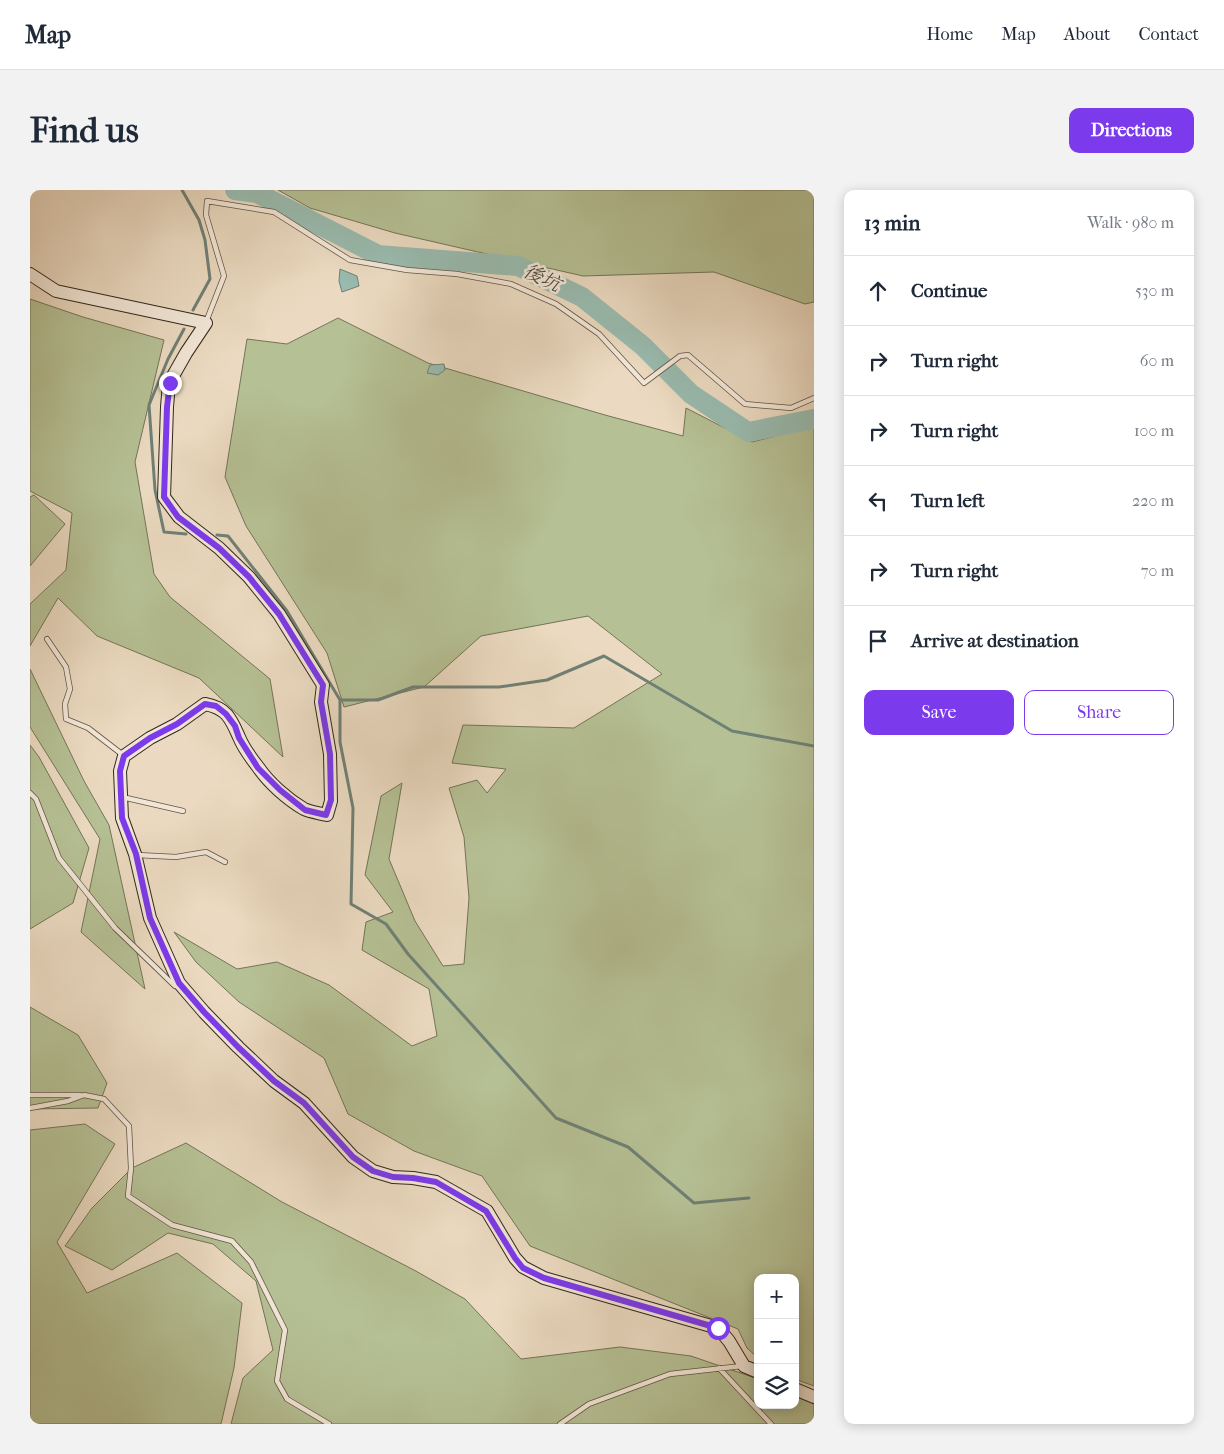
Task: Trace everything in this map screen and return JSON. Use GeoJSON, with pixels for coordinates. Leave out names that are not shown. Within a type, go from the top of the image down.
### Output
{"type":"FeatureCollection","features":[{"type":"Feature","properties":{"kind":"street"},"geometry":{"type":"LineString","coordinates":[[30,274],[56,291],[206,323],[186,353],[170,383],[167,407],[164,497],[178,517],[219,548],[249,577],[279,614],[323,685],[321,702],[330,754],[331,800],[326,815],[305,810],[280,790],[258,768],[239,738],[235,726],[226,714],[216,706],[205,704],[177,724],[150,738],[124,756],[120,771],[122,818],[136,854],[150,918],[179,983],[204,1012],[274,1081],[304,1103],[353,1157],[373,1171],[393,1177],[436,1182],[486,1211],[523,1268],[544,1278],[718,1328],[729,1341],[744,1366],[754,1370]]}},
{"type":"Feature","properties":{"kind":"street"},"geometry":{"type":"LineString","coordinates":[[799,1391],[814,1397]]}},
{"type":"Feature","properties":{"kind":"lane"},"geometry":{"type":"LineString","coordinates":[[206,323],[224,276],[206,215],[206,201],[274,212],[350,260],[407,270],[458,274],[512,284],[556,304],[599,334],[644,383],[680,356],[688,354],[745,404],[791,408],[814,398]]}},
{"type":"Feature","properties":{"kind":"lane"},"geometry":{"type":"LineString","coordinates":[[47,639],[66,666],[70,689],[65,704],[66,719],[88,728],[124,756]]}},
{"type":"Feature","properties":{"kind":"lane"},"geometry":{"type":"LineString","coordinates":[[30,793],[36,799],[59,858],[84,891],[115,928],[204,1012]]}},
{"type":"Feature","properties":{"kind":"lane"},"geometry":{"type":"LineString","coordinates":[[120,797],[183,811]]}},
{"type":"Feature","properties":{"kind":"lane"},"geometry":{"type":"LineString","coordinates":[[136,854],[176,858],[206,852],[225,862]]}},
{"type":"Feature","properties":{"kind":"lane"},"geometry":{"type":"LineString","coordinates":[[30,1095],[84,1095],[104,1099],[129,1126],[131,1168],[128,1196],[172,1225],[232,1241],[251,1262],[285,1330],[277,1381],[287,1399],[329,1424]]}},
{"type":"Feature","properties":{"kind":"lane"},"geometry":{"type":"LineString","coordinates":[[30,1108],[68,1101],[84,1095]]}},
{"type":"Feature","properties":{"kind":"lane"},"geometry":{"type":"LineString","coordinates":[[560,1424],[589,1404],[670,1374],[744,1366]]}},
{"type":"Feature","properties":{"kind":"lane"},"geometry":{"type":"LineString","coordinates":[[719,1368],[771,1424]]}},
{"type":"Feature","properties":{"kind":"green space"},"geometry":{"type":"Polygon","coordinates":[[[278,190],[814,190],[814,302],[805,304],[714,272],[583,276],[395,233],[310,208],[278,190]]]}},
{"type":"Feature","properties":{"kind":"green space"},"geometry":{"type":"Polygon","coordinates":[[[30,299],[83,317],[164,340],[135,462],[154,574],[170,597],[270,679],[283,757],[199,678],[97,636],[58,598],[30,646],[30,604],[66,570],[72,513],[30,491],[30,299]]]}},
{"type":"Feature","properties":{"kind":"green space"},"geometry":{"type":"Polygon","coordinates":[[[338,318],[428,363],[683,436],[686,408],[752,442],[796,431],[814,415],[814,1386],[799,1380],[799,1274],[754,1274],[754,1354],[747,1348],[738,1329],[530,1246],[482,1176],[414,1151],[348,1114],[324,1058],[239,1002],[196,962],[174,932],[237,969],[277,962],[329,985],[412,1046],[437,1036],[429,989],[362,950],[366,922],[393,912],[365,875],[381,796],[402,783],[389,859],[415,921],[443,966],[464,964],[469,898],[464,837],[449,788],[477,780],[487,793],[506,769],[452,763],[463,725],[574,728],[662,674],[588,616],[481,636],[424,687],[344,707],[327,653],[246,526],[225,477],[247,339],[287,344],[338,318]]]}},
{"type":"Feature","properties":{"kind":"green space"},"geometry":{"type":"Polygon","coordinates":[[[34,495],[65,524],[30,566],[30,497],[34,495]]]}},
{"type":"Feature","properties":{"kind":"green space"},"geometry":{"type":"Polygon","coordinates":[[[30,669],[84,781],[109,825],[145,989],[81,932],[100,839],[30,727],[30,669]]]}},
{"type":"Feature","properties":{"kind":"green space"},"geometry":{"type":"Polygon","coordinates":[[[30,745],[39,757],[89,848],[73,903],[30,929],[30,745]]]}},
{"type":"Feature","properties":{"kind":"green space"},"geometry":{"type":"Polygon","coordinates":[[[30,1007],[78,1035],[107,1083],[98,1108],[30,1109],[30,1007]]]}},
{"type":"Feature","properties":{"kind":"green space"},"geometry":{"type":"Polygon","coordinates":[[[85,1124],[115,1144],[57,1242],[87,1293],[177,1253],[242,1303],[234,1368],[221,1424],[30,1424],[30,1130],[85,1124]]]}},
{"type":"Feature","properties":{"kind":"green space"},"geometry":{"type":"Polygon","coordinates":[[[186,1143],[282,1202],[414,1270],[465,1299],[521,1359],[620,1347],[691,1356],[754,1378],[754,1409],[799,1409],[799,1396],[814,1402],[814,1424],[231,1424],[243,1378],[273,1350],[256,1281],[213,1244],[168,1233],[112,1270],[65,1246],[92,1208],[132,1168],[186,1143]]]}},
{"type":"Feature","properties":{"kind":"water"},"geometry":{"type":"Polygon","coordinates":[[[340,269],[357,276],[359,286],[342,292],[339,281],[340,269]]]}},
{"type":"Feature","properties":{"kind":"water"},"geometry":{"type":"Polygon","coordinates":[[[444,364],[445,370],[438,375],[427,373],[430,365],[444,364]]]}},
{"type":"Feature","properties":{"kind":"waterway"},"geometry":{"type":"LineString","coordinates":[[182,190],[199,220],[205,240],[210,279],[193,310]]}},
{"type":"Feature","properties":{"kind":"waterway","name":"後坑"},"geometry":{"type":"LineString","coordinates":[[235,190],[257,193],[378,255],[518,266],[582,297],[643,346],[691,394],[748,432],[814,419]]}},
{"type":"Feature","properties":{"kind":"waterway"},"geometry":{"type":"LineString","coordinates":[[184,329],[168,359],[149,405],[155,490],[164,532],[186,534]]}},
{"type":"Feature","properties":{"kind":"waterway"},"geometry":{"type":"LineString","coordinates":[[217,535],[228,536],[287,611],[340,700],[378,700],[413,687],[499,687],[547,680],[604,656],[732,731],[814,746]]}},
{"type":"Feature","properties":{"kind":"waterway"},"geometry":{"type":"LineString","coordinates":[[340,700],[340,742],[353,808],[351,904],[386,924],[408,954],[556,1118],[628,1147],[694,1203],[749,1198]]}},
{"type":"Feature","properties":{"kind":"route"},"geometry":{"type":"LineString","coordinates":[[170,383],[167,407],[164,497],[178,517],[219,548],[249,577],[279,614],[323,685],[321,702],[330,754],[331,800],[326,815],[305,810],[280,790],[258,768],[239,738],[235,726],[226,714],[216,706],[205,704],[177,724],[150,738],[124,756],[120,771],[122,818],[136,854],[150,918],[179,983],[238,1047],[274,1081],[304,1103],[353,1157],[373,1171],[393,1177],[436,1182],[462,1195],[486,1211],[523,1268],[544,1278],[718,1328]]}}]}
